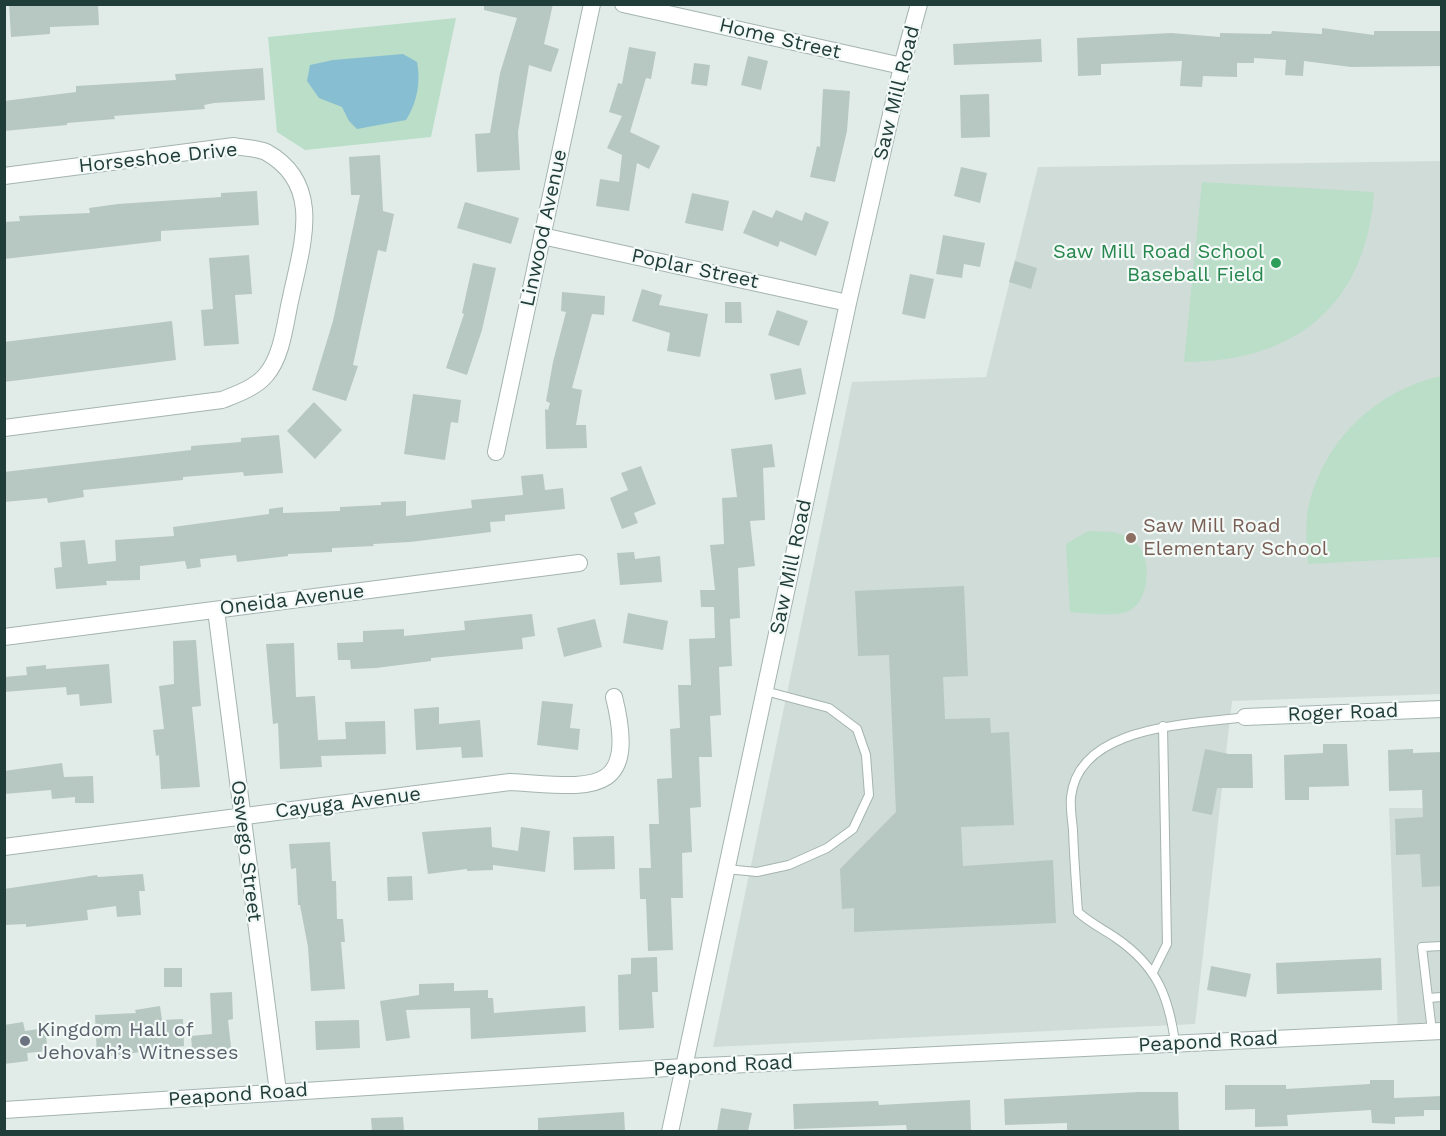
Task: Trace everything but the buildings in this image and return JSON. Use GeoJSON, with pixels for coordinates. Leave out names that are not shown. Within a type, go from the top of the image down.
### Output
{"type":"FeatureCollection","features":[{"type":"Feature","properties":{"kind":"street","name":"Linwood Avenue"},"geometry":{"type":"LineString","coordinates":[[496,452],[592,4]]}},
{"type":"Feature","properties":{"kind":"street","name":"Home Street"},"geometry":{"type":"LineString","coordinates":[[623,4],[902,66]]}},
{"type":"Feature","properties":{"kind":"street","name":"Saw Mill Road"},"geometry":{"type":"LineString","coordinates":[[670,1131],[848,303],[918,4]]}},
{"type":"Feature","properties":{"kind":"street","name":"Horseshoe Drive"},"geometry":{"type":"LineString","coordinates":[[4,176],[234,146],[264,151],[287,168],[304,197],[305,230],[279,350],[266,376],[247,390],[222,400],[4,428]]}},
{"type":"Feature","properties":{"kind":"street","name":"Poplar Street"},"geometry":{"type":"LineString","coordinates":[[542,236],[848,303]]}},
{"type":"Feature","properties":{"kind":"street","name":"Oneida Avenue"},"geometry":{"type":"LineString","coordinates":[[4,637],[579,563]]}},
{"type":"Feature","properties":{"kind":"street","name":"Oswego Street"},"geometry":{"type":"LineString","coordinates":[[216,610],[278,1092]]}},
{"type":"Feature","properties":{"kind":"street","name":"Cayuga Avenue"},"geometry":{"type":"LineString","coordinates":[[4,847],[510,782],[586,786],[608,777],[618,762],[622,730],[614,697]]}},
{"type":"Feature","properties":{"kind":"street","name":"Roger Road"},"geometry":{"type":"LineString","coordinates":[[1245,717],[1442,710]]}},
{"type":"Feature","properties":{"kind":"street","name":"Peapond Road"},"geometry":{"type":"LineString","coordinates":[[4,1110],[684,1067],[1437,1031]]}},
{"type":"Feature","properties":{"kind":"lane"},"geometry":{"type":"LineString","coordinates":[[726,869],[757,872],[789,865],[827,848],[853,829],[869,795],[866,756],[857,729],[829,708],[765,691]]}},
{"type":"Feature","properties":{"kind":"lane"},"geometry":{"type":"LineString","coordinates":[[1175,1043],[1171,1012],[1158,978],[1118,939],[1078,912],[1071,797],[1078,773],[1091,757],[1133,735],[1163,726],[1245,717]]}},
{"type":"Feature","properties":{"kind":"lane"},"geometry":{"type":"LineString","coordinates":[[1153,972],[1167,944],[1163,726]]}},
{"type":"Feature","properties":{"kind":"lane"},"geometry":{"type":"LineString","coordinates":[[1437,1031],[1428,998],[1422,947],[1442,946]]}},
{"type":"Feature","properties":{"kind":"lane"},"geometry":{"type":"LineString","coordinates":[[1428,998],[1442,997]]}},
{"type":"Feature","properties":{"kind":"shaded area","name":"Saw Mill Road Elementary School"},"geometry":{"type":"Polygon","coordinates":[[[1441,161],[1441,694],[1232,701],[1195,1024],[713,1047],[852,382],[986,377],[1038,167],[1441,161]]]}},
{"type":"Feature","properties":{"kind":"shaded area"},"geometry":{"type":"Polygon","coordinates":[[[1389,808],[1441,808],[1441,1034],[1398,1037],[1389,808]]]}},
{"type":"Feature","properties":{"kind":"green space"},"geometry":{"type":"Polygon","coordinates":[[[456,18],[431,137],[305,150],[277,132],[268,37],[456,18]]]}},
{"type":"Feature","properties":{"kind":"green space","name":"Saw Mill Road School Baseball Field"},"geometry":{"type":"Polygon","coordinates":[[[1202,182],[1374,192],[1368,232],[1357,267],[1340,296],[1318,320],[1291,338],[1259,351],[1224,359],[1184,362],[1202,182]]]}},
{"type":"Feature","properties":{"kind":"green space"},"geometry":{"type":"Polygon","coordinates":[[[1441,376],[1441,557],[1308,564],[1306,530],[1308,509],[1315,484],[1339,441],[1355,423],[1394,394],[1417,383],[1441,376]]]}},
{"type":"Feature","properties":{"kind":"green space"},"geometry":{"type":"Polygon","coordinates":[[[1088,531],[1113,532],[1134,539],[1143,553],[1147,571],[1143,596],[1139,603],[1126,612],[1106,614],[1070,612],[1066,544],[1088,531]]]}},
{"type":"Feature","properties":{"kind":"water"},"geometry":{"type":"Polygon","coordinates":[[[403,54],[417,62],[419,77],[415,99],[406,120],[357,129],[349,121],[342,107],[319,98],[307,81],[310,65],[333,60],[403,54]]]}},
{"type":"Feature","properties":{"kind":"place","name":"Saw Mill Road School Baseball Field"},"geometry":{"type":"Point","coordinates":[1276,263]}},
{"type":"Feature","properties":{"kind":"place","name":"Saw Mill Road Elementary School"},"geometry":{"type":"Point","coordinates":[1131,538]}},
{"type":"Feature","properties":{"kind":"place","name":"Kingdom Hall of Jehovah’s Witnesses"},"geometry":{"type":"Point","coordinates":[25,1041]}}]}
